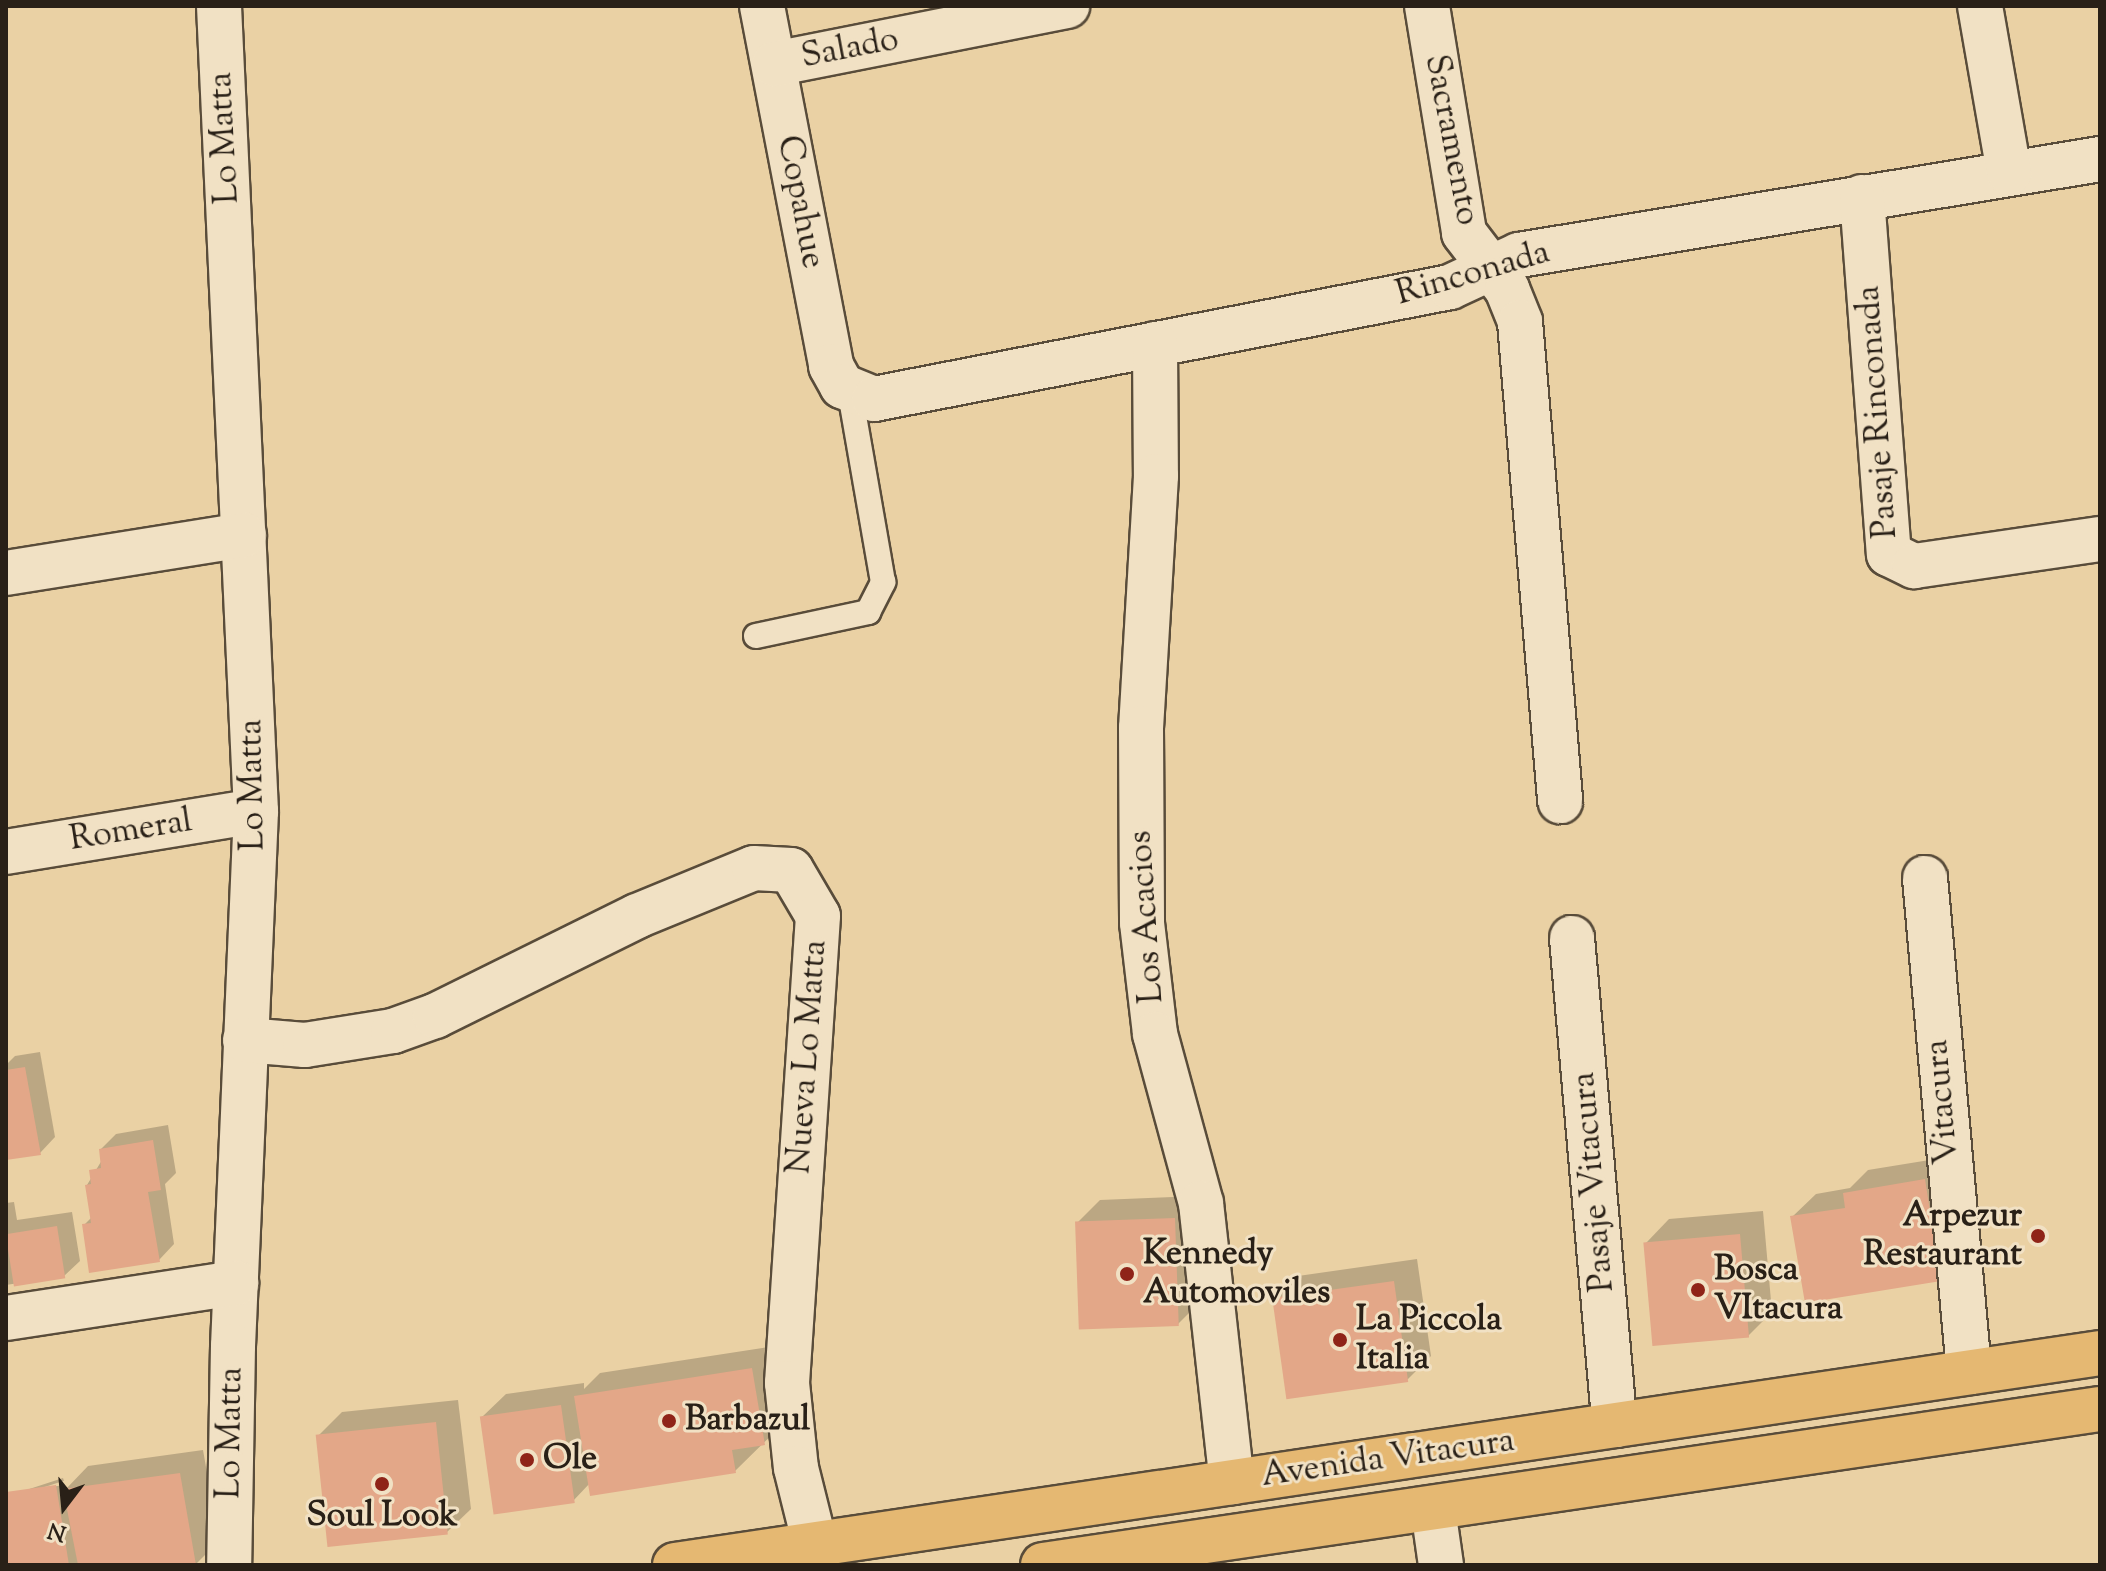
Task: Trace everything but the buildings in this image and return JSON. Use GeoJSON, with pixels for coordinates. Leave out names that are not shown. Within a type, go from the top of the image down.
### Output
{"type":"FeatureCollection","features":[{"type":"Feature","properties":{"kind":"main road","name":"Avenida Vitacura"},"geometry":{"type":"LineString","coordinates":[[675,1565],[2100,1353]]}},
{"type":"Feature","properties":{"kind":"main road","name":"Avenida Vitacura"},"geometry":{"type":"LineString","coordinates":[[1043,1565],[1169,1556],[1433,1509],[2100,1409]]}},
{"type":"Feature","properties":{"kind":"street","name":"Lo Matta"},"geometry":{"type":"LineString","coordinates":[[219,6],[256,811],[236,1283],[229,1565]]}},
{"type":"Feature","properties":{"kind":"street","name":"Copahue"},"geometry":{"type":"LineString","coordinates":[[762,6],[831,366],[850,393]]}},
{"type":"Feature","properties":{"kind":"street","name":"Salado"},"geometry":{"type":"LineString","coordinates":[[774,64],[1067,6]]}},
{"type":"Feature","properties":{"kind":"street","name":"Sacramento"},"geometry":{"type":"LineString","coordinates":[[1427,6],[1464,233],[1491,268]]}},
{"type":"Feature","properties":{"kind":"street"},"geometry":{"type":"LineString","coordinates":[[1980,6],[2009,173]]}},
{"type":"Feature","properties":{"kind":"street","name":"Rinconada"},"geometry":{"type":"LineString","coordinates":[[850,393],[887,398],[1450,287],[1519,255],[2100,159]]}},
{"type":"Feature","properties":{"kind":"street","name":"Pasaje Rinconada"},"geometry":{"type":"LineString","coordinates":[[1862,197],[1889,554],[1914,566],[2100,539]]}},
{"type":"Feature","properties":{"kind":"street"},"geometry":{"type":"LineString","coordinates":[[1491,268],[1507,289],[1520,322],[1560,801]]}},
{"type":"Feature","properties":{"kind":"street","name":"Los Acacios"},"geometry":{"type":"LineString","coordinates":[[1155,344],[1156,476],[1141,728],[1142,923],[1155,1034],[1201,1203],[1232,1482]]}},
{"type":"Feature","properties":{"kind":"street"},"geometry":{"type":"LineString","coordinates":[[6,573],[244,535]]}},
{"type":"Feature","properties":{"kind":"street","name":"Romeral"},"geometry":{"type":"LineString","coordinates":[[6,852],[256,811]]}},
{"type":"Feature","properties":{"kind":"street","name":"Nueva Lo Matta"},"geometry":{"type":"LineString","coordinates":[[245,1040],[305,1045],[393,1031],[435,1016],[637,916],[754,868],[791,870],[818,916],[787,1383],[796,1468],[815,1544]]}},
{"type":"Feature","properties":{"kind":"street","name":"Vitacura"},"geometry":{"type":"LineString","coordinates":[[1925,878],[1969,1372]]}},
{"type":"Feature","properties":{"kind":"street","name":"Pasaje Vitacura"},"geometry":{"type":"LineString","coordinates":[[1572,938],[1615,1425]]}},
{"type":"Feature","properties":{"kind":"street"},"geometry":{"type":"LineString","coordinates":[[6,1318],[236,1283]]}},
{"type":"Feature","properties":{"kind":"street"},"geometry":{"type":"LineString","coordinates":[[1433,1509],[1441,1565]]}},
{"type":"Feature","properties":{"kind":"lane"},"geometry":{"type":"LineString","coordinates":[[756,636],[868,612],[883,582],[850,393]]}},
{"type":"Feature","properties":{"kind":"place","name":"Arpezur Restaurant"},"geometry":{"type":"Point","coordinates":[2038,1236]}},
{"type":"Feature","properties":{"kind":"place","name":"Kennedy Automoviles"},"geometry":{"type":"Point","coordinates":[1127,1274]}},
{"type":"Feature","properties":{"kind":"place","name":"Bosca VItacura"},"geometry":{"type":"Point","coordinates":[1698,1290]}},
{"type":"Feature","properties":{"kind":"place","name":"La Piccola Italia"},"geometry":{"type":"Point","coordinates":[1340,1340]}},
{"type":"Feature","properties":{"kind":"place","name":"Barbazul"},"geometry":{"type":"Point","coordinates":[669,1421]}},
{"type":"Feature","properties":{"kind":"place","name":"Ole"},"geometry":{"type":"Point","coordinates":[527,1460]}},
{"type":"Feature","properties":{"kind":"place","name":"Soul Look"},"geometry":{"type":"Point","coordinates":[382,1484]}}]}
